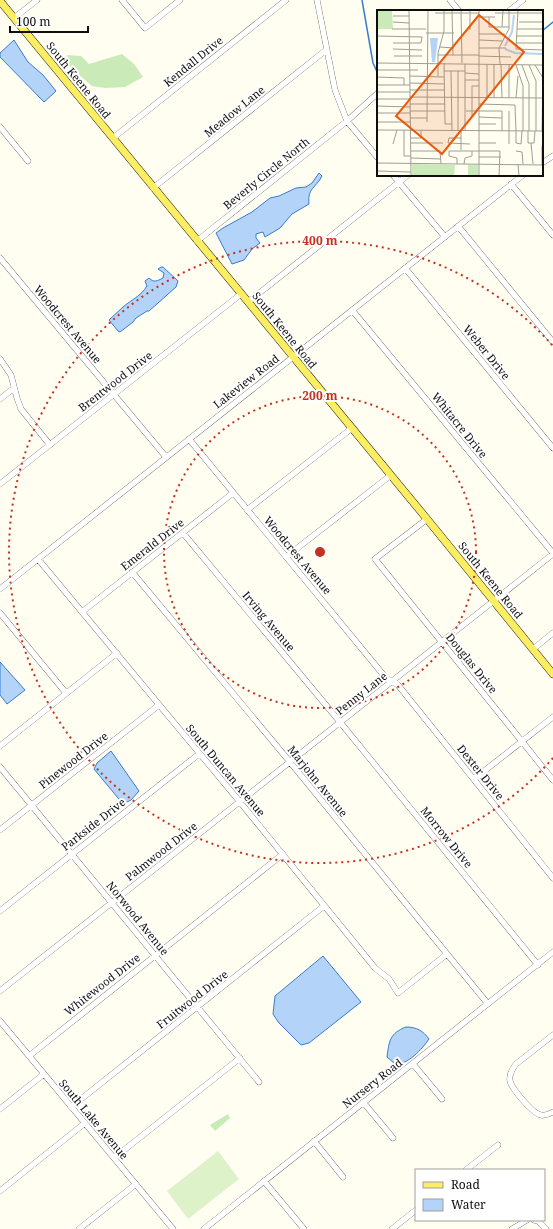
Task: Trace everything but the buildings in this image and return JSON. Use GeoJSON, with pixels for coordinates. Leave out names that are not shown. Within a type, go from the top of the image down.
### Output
{"type":"FeatureCollection","features":[{"type":"Feature","properties":{"kind":"main road","name":"South Keene Road"},"geometry":{"type":"LineString","coordinates":[[0,1],[553,674]]}},
{"type":"Feature","properties":{"kind":"street"},"geometry":{"type":"LineString","coordinates":[[14,18],[37,0]]}},
{"type":"Feature","properties":{"kind":"street"},"geometry":{"type":"LineString","coordinates":[[122,0],[145,28],[180,0]]}},
{"type":"Feature","properties":{"kind":"street","name":"Kendall Drive"},"geometry":{"type":"LineString","coordinates":[[113,138],[286,0]]}},
{"type":"Feature","properties":{"kind":"street"},"geometry":{"type":"LineString","coordinates":[[317,0],[335,90],[347,121],[377,157]]}},
{"type":"Feature","properties":{"kind":"street"},"geometry":{"type":"LineString","coordinates":[[450,0],[458,10]]}},
{"type":"Feature","properties":{"kind":"street"},"geometry":{"type":"LineString","coordinates":[[510,10],[523,0]]}},
{"type":"Feature","properties":{"kind":"street","name":"Meadow Lane"},"geometry":{"type":"LineString","coordinates":[[154,188],[326,50]]}},
{"type":"Feature","properties":{"kind":"street","name":"Beverly Circle North"},"geometry":{"type":"LineString","coordinates":[[197,241],[347,121],[377,94]]}},
{"type":"Feature","properties":{"kind":"street"},"geometry":{"type":"LineString","coordinates":[[0,127],[28,161]]}},
{"type":"Feature","properties":{"kind":"street"},"geometry":{"type":"LineString","coordinates":[[543,162],[553,156]]}},
{"type":"Feature","properties":{"kind":"street"},"geometry":{"type":"LineString","coordinates":[[394,176],[445,237]]}},
{"type":"Feature","properties":{"kind":"street"},"geometry":{"type":"LineString","coordinates":[[248,302],[407,176]]}},
{"type":"Feature","properties":{"kind":"street","name":"Lakeview Road"},"geometry":{"type":"LineString","coordinates":[[0,589],[522,176]]}},
{"type":"Feature","properties":{"kind":"street"},"geometry":{"type":"LineString","coordinates":[[511,184],[553,235]]}},
{"type":"Feature","properties":{"kind":"street"},"geometry":{"type":"LineString","coordinates":[[458,226],[553,342]]}},
{"type":"Feature","properties":{"kind":"street","name":"Woodcrest Avenue"},"geometry":{"type":"LineString","coordinates":[[0,258],[166,457]]}},
{"type":"Feature","properties":{"kind":"street","name":"Weber Drive"},"geometry":{"type":"LineString","coordinates":[[405,268],[553,448]]}},
{"type":"Feature","properties":{"kind":"street","name":"Brentwood Drive"},"geometry":{"type":"LineString","coordinates":[[0,484],[241,294]]}},
{"type":"Feature","properties":{"kind":"street","name":"Whitacre Drive"},"geometry":{"type":"LineString","coordinates":[[352,310],[553,553]]}},
{"type":"Feature","properties":{"kind":"street"},"geometry":{"type":"LineString","coordinates":[[0,359],[11,375],[21,409],[50,445]]}},
{"type":"Feature","properties":{"kind":"street"},"geometry":{"type":"LineString","coordinates":[[0,399],[14,388]]}},
{"type":"Feature","properties":{"kind":"street"},"geometry":{"type":"LineString","coordinates":[[247,510],[352,428]]}},
{"type":"Feature","properties":{"kind":"street","name":"Woodcrest Avenue"},"geometry":{"type":"LineString","coordinates":[[189,439],[386,678],[392,682]]}},
{"type":"Feature","properties":{"kind":"street"},"geometry":{"type":"LineString","coordinates":[[286,557],[391,475]]}},
{"type":"Feature","properties":{"kind":"street","name":"Emerald Drive"},"geometry":{"type":"LineString","coordinates":[[82,612],[233,493]]}},
{"type":"Feature","properties":{"kind":"street","name":"Douglas Drive"},"geometry":{"type":"LineString","coordinates":[[427,519],[375,559],[553,780]]}},
{"type":"Feature","properties":{"kind":"street","name":"Irving Avenue"},"geometry":{"type":"LineString","coordinates":[[183,533],[340,722]]}},
{"type":"Feature","properties":{"kind":"street","name":"Penny Lane"},"geometry":{"type":"LineString","coordinates":[[240,802],[553,553]]}},
{"type":"Feature","properties":{"kind":"street","name":"South Duncan Avenue"},"geometry":{"type":"LineString","coordinates":[[38,559],[283,854],[375,968],[389,979],[398,993],[447,954]]}},
{"type":"Feature","properties":{"kind":"street","name":"Marjohn Avenue"},"geometry":{"type":"LineString","coordinates":[[132,572],[488,1004]]}},
{"type":"Feature","properties":{"kind":"street"},"geometry":{"type":"LineString","coordinates":[[0,613],[66,693]]}},
{"type":"Feature","properties":{"kind":"street"},"geometry":{"type":"LineString","coordinates":[[533,649],[553,633]]}},
{"type":"Feature","properties":{"kind":"street"},"geometry":{"type":"LineString","coordinates":[[0,746],[117,653]]}},
{"type":"Feature","properties":{"kind":"street","name":"Dexter Drive"},"geometry":{"type":"LineString","coordinates":[[392,682],[398,685],[553,878]]}},
{"type":"Feature","properties":{"kind":"street","name":"Pinewood Drive"},"geometry":{"type":"LineString","coordinates":[[0,830],[159,705]]}},
{"type":"Feature","properties":{"kind":"street"},"geometry":{"type":"LineString","coordinates":[[474,780],[553,717]]}},
{"type":"Feature","properties":{"kind":"street","name":"Morrow Drive"},"geometry":{"type":"LineString","coordinates":[[340,722],[538,964]]}},
{"type":"Feature","properties":{"kind":"street","name":"Parkside Drive"},"geometry":{"type":"LineString","coordinates":[[0,911],[199,754]]}},
{"type":"Feature","properties":{"kind":"street","name":"Norwood Avenue"},"geometry":{"type":"LineString","coordinates":[[0,767],[259,1082]]}},
{"type":"Feature","properties":{"kind":"street","name":"Palmwood Drive"},"geometry":{"type":"LineString","coordinates":[[0,991],[240,802]]}},
{"type":"Feature","properties":{"kind":"street","name":"Whitewood Drive"},"geometry":{"type":"LineString","coordinates":[[29,1056],[283,854]]}},
{"type":"Feature","properties":{"kind":"street","name":"Fruitwood Drive"},"geometry":{"type":"LineString","coordinates":[[71,1106],[324,906]]}},
{"type":"Feature","properties":{"kind":"street","name":"Nursery Road"},"geometry":{"type":"LineString","coordinates":[[204,1229],[553,952]]}},
{"type":"Feature","properties":{"kind":"street","name":"South Lake Avenue"},"geometry":{"type":"LineString","coordinates":[[1,1022],[173,1229]]}},
{"type":"Feature","properties":{"kind":"street"},"geometry":{"type":"LineString","coordinates":[[553,1035],[516,1064],[510,1077],[510,1082],[532,1111],[541,1115],[548,1115],[553,1112]]}},
{"type":"Feature","properties":{"kind":"street"},"geometry":{"type":"LineString","coordinates":[[114,1158],[240,1058]]}},
{"type":"Feature","properties":{"kind":"street"},"geometry":{"type":"LineString","coordinates":[[413,1064],[442,1099]]}},
{"type":"Feature","properties":{"kind":"street"},"geometry":{"type":"LineString","coordinates":[[0,1109],[44,1074]]}},
{"type":"Feature","properties":{"kind":"street"},"geometry":{"type":"LineString","coordinates":[[363,1102],[393,1138]]}},
{"type":"Feature","properties":{"kind":"street"},"geometry":{"type":"LineString","coordinates":[[0,1191],[85,1123]]}},
{"type":"Feature","properties":{"kind":"street"},"geometry":{"type":"LineString","coordinates":[[314,1141],[343,1177]]}},
{"type":"Feature","properties":{"kind":"street"},"geometry":{"type":"LineString","coordinates":[[467,1169],[498,1145]]}},
{"type":"Feature","properties":{"kind":"street"},"geometry":{"type":"LineString","coordinates":[[264,1181],[304,1229]]}},
{"type":"Feature","properties":{"kind":"street"},"geometry":{"type":"LineString","coordinates":[[79,1229],[136,1184]]}},
{"type":"Feature","properties":{"kind":"street"},"geometry":{"type":"LineString","coordinates":[[392,1229],[415,1211]]}},
{"type":"Feature","properties":{"kind":"street"},"geometry":{"type":"LineString","coordinates":[[512,1229],[525,1221]]}},
{"type":"Feature","properties":{"kind":"street"},"geometry":{"type":"LineString","coordinates":[[538,1221],[546,1229]]}},
{"type":"Feature","properties":{"kind":"green space"},"geometry":{"type":"Polygon","coordinates":[[[122,54],[134,64],[143,77],[125,87],[105,88],[92,86],[69,66],[67,55],[81,56],[89,64],[122,54]]]}},
{"type":"Feature","properties":{"kind":"green space"},"geometry":{"type":"Polygon","coordinates":[[[228,1114],[230,1118],[215,1131],[210,1125],[228,1114]]]}},
{"type":"Feature","properties":{"kind":"green space"},"geometry":{"type":"Polygon","coordinates":[[[218,1151],[239,1179],[188,1219],[167,1191],[218,1151]]]}},
{"type":"Feature","properties":{"kind":"water"},"geometry":{"type":"Polygon","coordinates":[[[14,40],[28,62],[43,75],[56,91],[44,102],[0,57],[0,53],[14,40]]]}},
{"type":"Feature","properties":{"kind":"water"},"geometry":{"type":"Polygon","coordinates":[[[319,173],[322,176],[309,195],[309,204],[292,214],[280,228],[265,237],[263,232],[256,234],[256,238],[260,243],[252,249],[244,260],[232,264],[216,233],[252,212],[270,198],[279,196],[296,188],[306,187],[312,183],[319,173]]]}},
{"type":"Feature","properties":{"kind":"water"},"geometry":{"type":"Polygon","coordinates":[[[163,267],[178,281],[176,287],[149,311],[136,318],[120,332],[118,331],[109,320],[142,293],[147,286],[145,281],[149,278],[152,281],[156,281],[163,278],[164,273],[158,269],[163,267]]]}},
{"type":"Feature","properties":{"kind":"water"},"geometry":{"type":"Polygon","coordinates":[[[0,662],[25,690],[7,704],[0,695],[0,662]]]}},
{"type":"Feature","properties":{"kind":"water"},"geometry":{"type":"Polygon","coordinates":[[[111,751],[139,791],[131,800],[123,804],[94,769],[97,763],[111,751]]]}},
{"type":"Feature","properties":{"kind":"water"},"geometry":{"type":"Polygon","coordinates":[[[323,956],[361,1002],[309,1043],[301,1045],[279,1023],[273,1014],[275,996],[323,956]]]}},
{"type":"Feature","properties":{"kind":"water"},"geometry":{"type":"Polygon","coordinates":[[[406,1027],[419,1030],[429,1039],[419,1052],[410,1059],[400,1064],[395,1064],[387,1057],[391,1038],[401,1029],[406,1027]]]}},
{"type":"Feature","properties":{"kind":"waterway"},"geometry":{"type":"LineString","coordinates":[[362,0],[373,63],[377,72]]}},
{"type":"Feature","properties":{"kind":"waterway"},"geometry":{"type":"LineString","coordinates":[[543,30],[553,22]]}}]}
